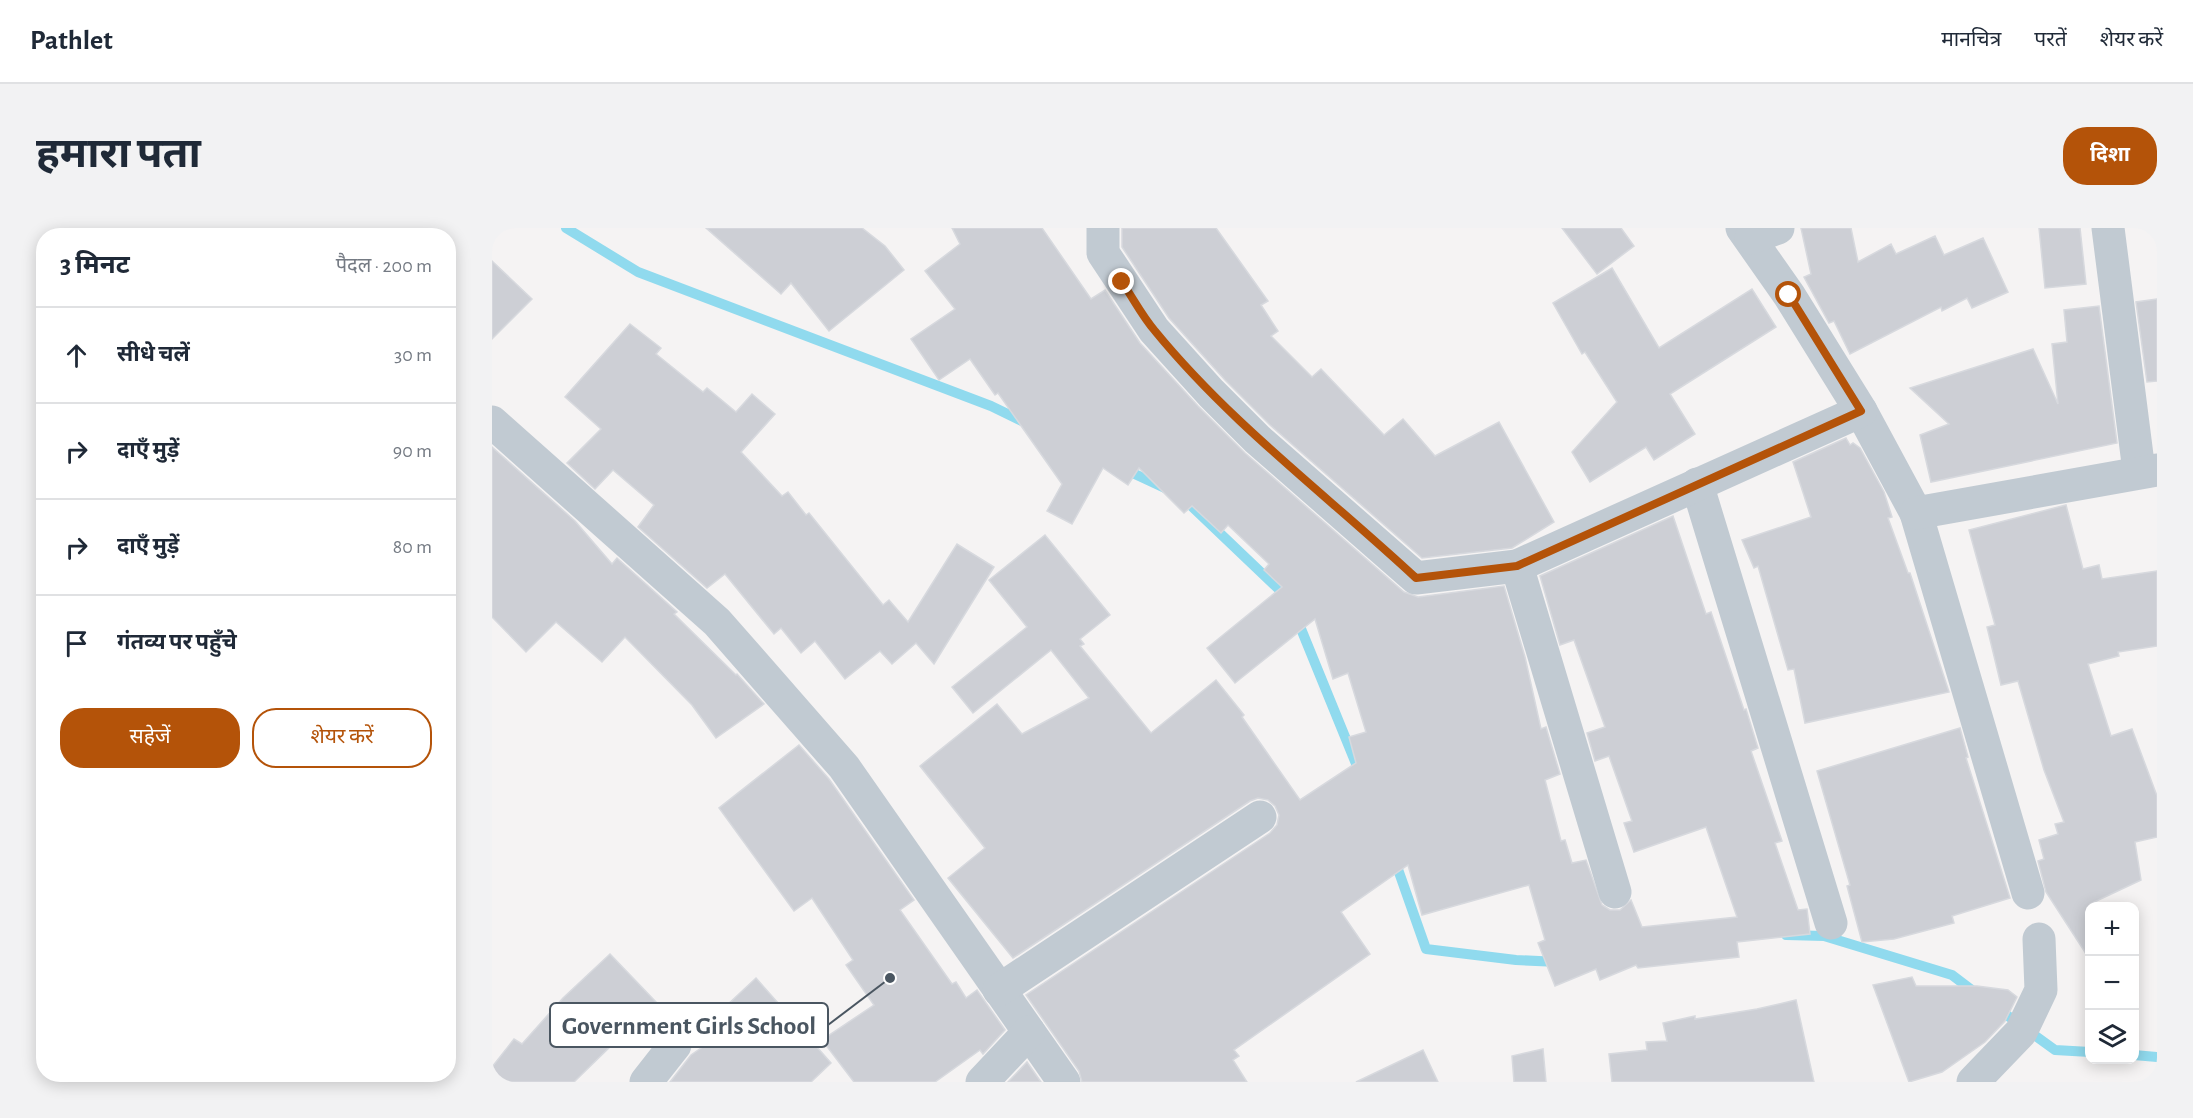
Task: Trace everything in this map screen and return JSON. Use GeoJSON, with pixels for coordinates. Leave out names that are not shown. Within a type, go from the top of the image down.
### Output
{"type":"FeatureCollection","features":[{"type":"Feature","properties":{"kind":"street"},"geometry":{"type":"LineString","coordinates":[[1103,228],[1103,253],[1154,330],[1210,393],[1257,439],[1416,578],[1517,566],[1861,411]]}},
{"type":"Feature","properties":{"kind":"street"},"geometry":{"type":"LineString","coordinates":[[1916,513],[2148,470],[2108,228]]}},
{"type":"Feature","properties":{"kind":"street"},"geometry":{"type":"LineString","coordinates":[[1757,231],[1861,411],[1916,513],[2028,893]]}},
{"type":"Feature","properties":{"kind":"street"},"geometry":{"type":"LineString","coordinates":[[492,422],[717,622],[844,767],[1064,1082]]}},
{"type":"Feature","properties":{"kind":"street"},"geometry":{"type":"LineString","coordinates":[[1697,484],[1831,923]]}},
{"type":"Feature","properties":{"kind":"street"},"geometry":{"type":"LineString","coordinates":[[1517,566],[1615,892]]}},
{"type":"Feature","properties":{"kind":"street"},"geometry":{"type":"LineString","coordinates":[[999,990],[1260,817]]}},
{"type":"Feature","properties":{"kind":"street"},"geometry":{"type":"LineString","coordinates":[[1972,1082],[2027,1019],[2042,990],[2039,939]]}},
{"type":"Feature","properties":{"kind":"street"},"geometry":{"type":"LineString","coordinates":[[982,1082],[1029,1032]]}},
{"type":"Feature","properties":{"kind":"street"},"geometry":{"type":"LineString","coordinates":[[646,1082],[675,1045]]}},
{"type":"Feature","properties":{"kind":"building"},"geometry":{"type":"Polygon","coordinates":[[[706,228],[862,228],[885,246],[904,270],[829,331],[791,283],[781,294],[706,228]]]}},
{"type":"Feature","properties":{"kind":"building"},"geometry":{"type":"Polygon","coordinates":[[[952,228],[1042,228],[1091,299],[1105,290],[1140,343],[1198,406],[1245,453],[1404,592],[1418,597],[1504,586],[1525,657],[1541,729],[1546,727],[1560,774],[1545,780],[1561,841],[1565,840],[1572,863],[1586,860],[1602,905],[1610,910],[1620,910],[1631,900],[1642,927],[1737,917],[1706,827],[1634,852],[1624,823],[1632,821],[1609,756],[1595,761],[1587,733],[1605,727],[1574,640],[1560,645],[1540,576],[1673,516],[1706,614],[1711,612],[1744,710],[1746,709],[1758,748],[1751,751],[1782,841],[1775,843],[1798,910],[1807,909],[1810,934],[1737,942],[1739,957],[1638,968],[1636,965],[1600,980],[1596,969],[1555,986],[1538,943],[1545,940],[1529,885],[1422,915],[1408,865],[1341,912],[1370,954],[1234,1050],[1239,1056],[1233,1060],[1247,1082],[1082,1082],[1079,1071],[1026,995],[1270,833],[1277,825],[1279,815],[1275,806],[1268,800],[1258,798],[1250,801],[1013,958],[948,878],[985,848],[920,766],[997,704],[1022,734],[1089,698],[1051,650],[973,713],[952,687],[1027,627],[989,580],[1045,535],[1110,615],[1080,639],[1084,644],[1080,646],[1151,733],[1216,680],[1244,715],[1242,717],[1300,800],[1356,763],[1349,737],[1366,732],[1348,673],[1333,679],[1315,619],[1235,683],[1207,648],[1282,587],[1264,570],[1269,564],[1228,525],[1221,533],[1192,506],[1184,513],[1139,468],[1128,485],[1103,468],[1072,524],[1047,511],[1062,484],[998,393],[995,395],[970,359],[939,380],[911,339],[955,309],[925,271],[960,244],[952,228]]]}},
{"type":"Feature","properties":{"kind":"building"},"geometry":{"type":"Polygon","coordinates":[[[1122,228],[1216,228],[1268,301],[1261,305],[1278,331],[1271,336],[1312,377],[1321,369],[1384,435],[1403,419],[1435,456],[1499,422],[1554,522],[1512,548],[1422,558],[1270,425],[1225,380],[1169,318],[1122,247],[1122,228]]]}},
{"type":"Feature","properties":{"kind":"building"},"geometry":{"type":"Polygon","coordinates":[[[1562,228],[1621,228],[1634,246],[1597,274],[1562,228]]]}},
{"type":"Feature","properties":{"kind":"building"},"geometry":{"type":"Polygon","coordinates":[[[1801,228],[1851,228],[1858,262],[1891,244],[1896,254],[1935,236],[1944,255],[1983,238],[2008,292],[1972,308],[1967,298],[1942,311],[1941,307],[1850,354],[1834,321],[1829,323],[1804,277],[1811,274],[1801,228]]]}},
{"type":"Feature","properties":{"kind":"building"},"geometry":{"type":"Polygon","coordinates":[[[2039,228],[2080,228],[2086,284],[2045,288],[2039,228]]]}},
{"type":"Feature","properties":{"kind":"building"},"geometry":{"type":"Polygon","coordinates":[[[492,261],[532,299],[492,339],[492,261]]]}},
{"type":"Feature","properties":{"kind":"building"},"geometry":{"type":"Polygon","coordinates":[[[1612,268],[1659,348],[1752,289],[1776,327],[1670,394],[1695,434],[1654,460],[1646,447],[1590,482],[1572,452],[1617,402],[1585,352],[1582,354],[1553,303],[1612,268]]]}},
{"type":"Feature","properties":{"kind":"building"},"geometry":{"type":"Polygon","coordinates":[[[2157,299],[2157,381],[2147,382],[2136,302],[2157,299]]]}},
{"type":"Feature","properties":{"kind":"building"},"geometry":{"type":"Polygon","coordinates":[[[2099,306],[2117,443],[1931,482],[1920,435],[1949,424],[1910,388],[2033,349],[2058,404],[2052,344],[2067,342],[2064,310],[2099,306]]]}},
{"type":"Feature","properties":{"kind":"building"},"geometry":{"type":"Polygon","coordinates":[[[630,324],[661,348],[656,354],[703,392],[707,388],[736,412],[752,394],[775,414],[741,452],[782,496],[788,492],[806,515],[809,513],[883,605],[889,600],[908,622],[957,544],[994,567],[934,664],[916,643],[892,664],[880,651],[845,679],[815,641],[801,653],[781,628],[774,634],[725,574],[707,588],[638,527],[654,505],[613,470],[595,489],[567,463],[601,429],[565,397],[630,324]]]}},
{"type":"Feature","properties":{"kind":"building"},"geometry":{"type":"Polygon","coordinates":[[[1846,438],[1850,445],[1853,443],[1860,448],[1884,492],[1892,517],[1888,518],[1908,573],[1910,573],[1949,692],[1805,723],[1794,669],[1788,670],[1758,566],[1754,568],[1742,540],[1811,517],[1793,462],[1846,438]]]}},
{"type":"Feature","properties":{"kind":"building"},"geometry":{"type":"Polygon","coordinates":[[[492,447],[575,521],[612,564],[617,558],[677,612],[674,614],[737,674],[764,704],[716,738],[692,705],[625,637],[602,662],[556,622],[526,652],[492,617],[492,447]]]}},
{"type":"Feature","properties":{"kind":"building"},"geometry":{"type":"Polygon","coordinates":[[[2066,505],[2083,569],[2099,565],[2102,579],[2157,571],[2157,646],[2118,652],[2119,656],[2088,664],[2111,736],[2132,729],[2157,796],[2157,837],[2135,842],[2141,880],[2094,902],[2085,902],[2085,952],[2046,892],[2038,861],[2044,859],[2039,840],[2058,834],[2055,824],[2064,822],[2044,770],[2018,681],[2001,685],[1987,627],[1995,625],[1969,530],[2066,505]]]}},
{"type":"Feature","properties":{"kind":"building"},"geometry":{"type":"Polygon","coordinates":[[[1960,728],[1968,757],[1966,758],[2010,898],[1952,916],[1954,923],[1894,939],[1862,942],[1847,886],[1850,885],[1817,771],[1960,728]]]}},
{"type":"Feature","properties":{"kind":"building"},"geometry":{"type":"Polygon","coordinates":[[[799,745],[829,779],[914,900],[900,910],[952,984],[956,982],[966,998],[977,990],[1005,1030],[983,1054],[980,1050],[935,1082],[854,1082],[822,1040],[874,1005],[846,965],[853,960],[812,898],[794,911],[719,808],[799,745]]]}},
{"type":"Feature","properties":{"kind":"building"},"geometry":{"type":"Polygon","coordinates":[[[610,954],[656,1002],[574,1082],[492,1082],[492,1067],[514,1039],[522,1044],[563,998],[610,954]]]}},
{"type":"Feature","properties":{"kind":"building"},"geometry":{"type":"Polygon","coordinates":[[[1912,977],[1916,986],[1977,986],[2008,990],[2017,997],[2005,1021],[1985,1042],[1942,1072],[1909,1082],[1873,985],[1912,977]]]}},
{"type":"Feature","properties":{"kind":"building"},"geometry":{"type":"Polygon","coordinates":[[[756,978],[831,1063],[811,1082],[670,1082],[691,1055],[721,1034],[710,1021],[756,978]]]}},
{"type":"Feature","properties":{"kind":"building"},"geometry":{"type":"Polygon","coordinates":[[[1796,1000],[1814,1082],[1612,1082],[1609,1054],[1647,1050],[1646,1042],[1667,1041],[1663,1023],[1695,1016],[1695,1019],[1757,1009],[1796,1000]]]}},
{"type":"Feature","properties":{"kind":"building"},"geometry":{"type":"Polygon","coordinates":[[[1543,1049],[1546,1082],[1514,1082],[1512,1056],[1543,1049]]]}},
{"type":"Feature","properties":{"kind":"building"},"geometry":{"type":"Polygon","coordinates":[[[1423,1050],[1438,1082],[1356,1082],[1423,1050]]]}},
{"type":"Feature","properties":{"kind":"building"},"geometry":{"type":"Polygon","coordinates":[[[1027,1062],[1041,1082],[1008,1082],[1027,1062]]]}},
{"type":"Feature","properties":{"kind":"waterway"},"geometry":{"type":"LineString","coordinates":[[566,228],[638,272],[991,406],[1028,424]]}},
{"type":"Feature","properties":{"kind":"waterway"},"geometry":{"type":"LineString","coordinates":[[1124,469],[1167,489]]}},
{"type":"Feature","properties":{"kind":"waterway"},"geometry":{"type":"LineString","coordinates":[[1183,498],[1289,599]]}},
{"type":"Feature","properties":{"kind":"waterway"},"geometry":{"type":"LineString","coordinates":[[1297,619],[1361,776]]}},
{"type":"Feature","properties":{"kind":"waterway"},"geometry":{"type":"LineString","coordinates":[[1394,858],[1426,949],[1516,960],[1559,962]]}},
{"type":"Feature","properties":{"kind":"waterway"},"geometry":{"type":"LineString","coordinates":[[1786,935],[1824,936],[1952,975],[1977,994]]}},
{"type":"Feature","properties":{"kind":"waterway"},"geometry":{"type":"LineString","coordinates":[[1997,1008],[2055,1050],[2085,1052]]}},
{"type":"Feature","properties":{"kind":"waterway"},"geometry":{"type":"LineString","coordinates":[[2139,1055],[2157,1057]]}},
{"type":"Feature","properties":{"kind":"place","name":"Government Girls School"},"geometry":{"type":"Point","coordinates":[890,978]}},
{"type":"Feature","properties":{"kind":"route"},"geometry":{"type":"LineString","coordinates":[[1122,282],[1154,330],[1210,393],[1257,439],[1372,537],[1416,578],[1517,566],[1861,411],[1789,295]]}}]}
